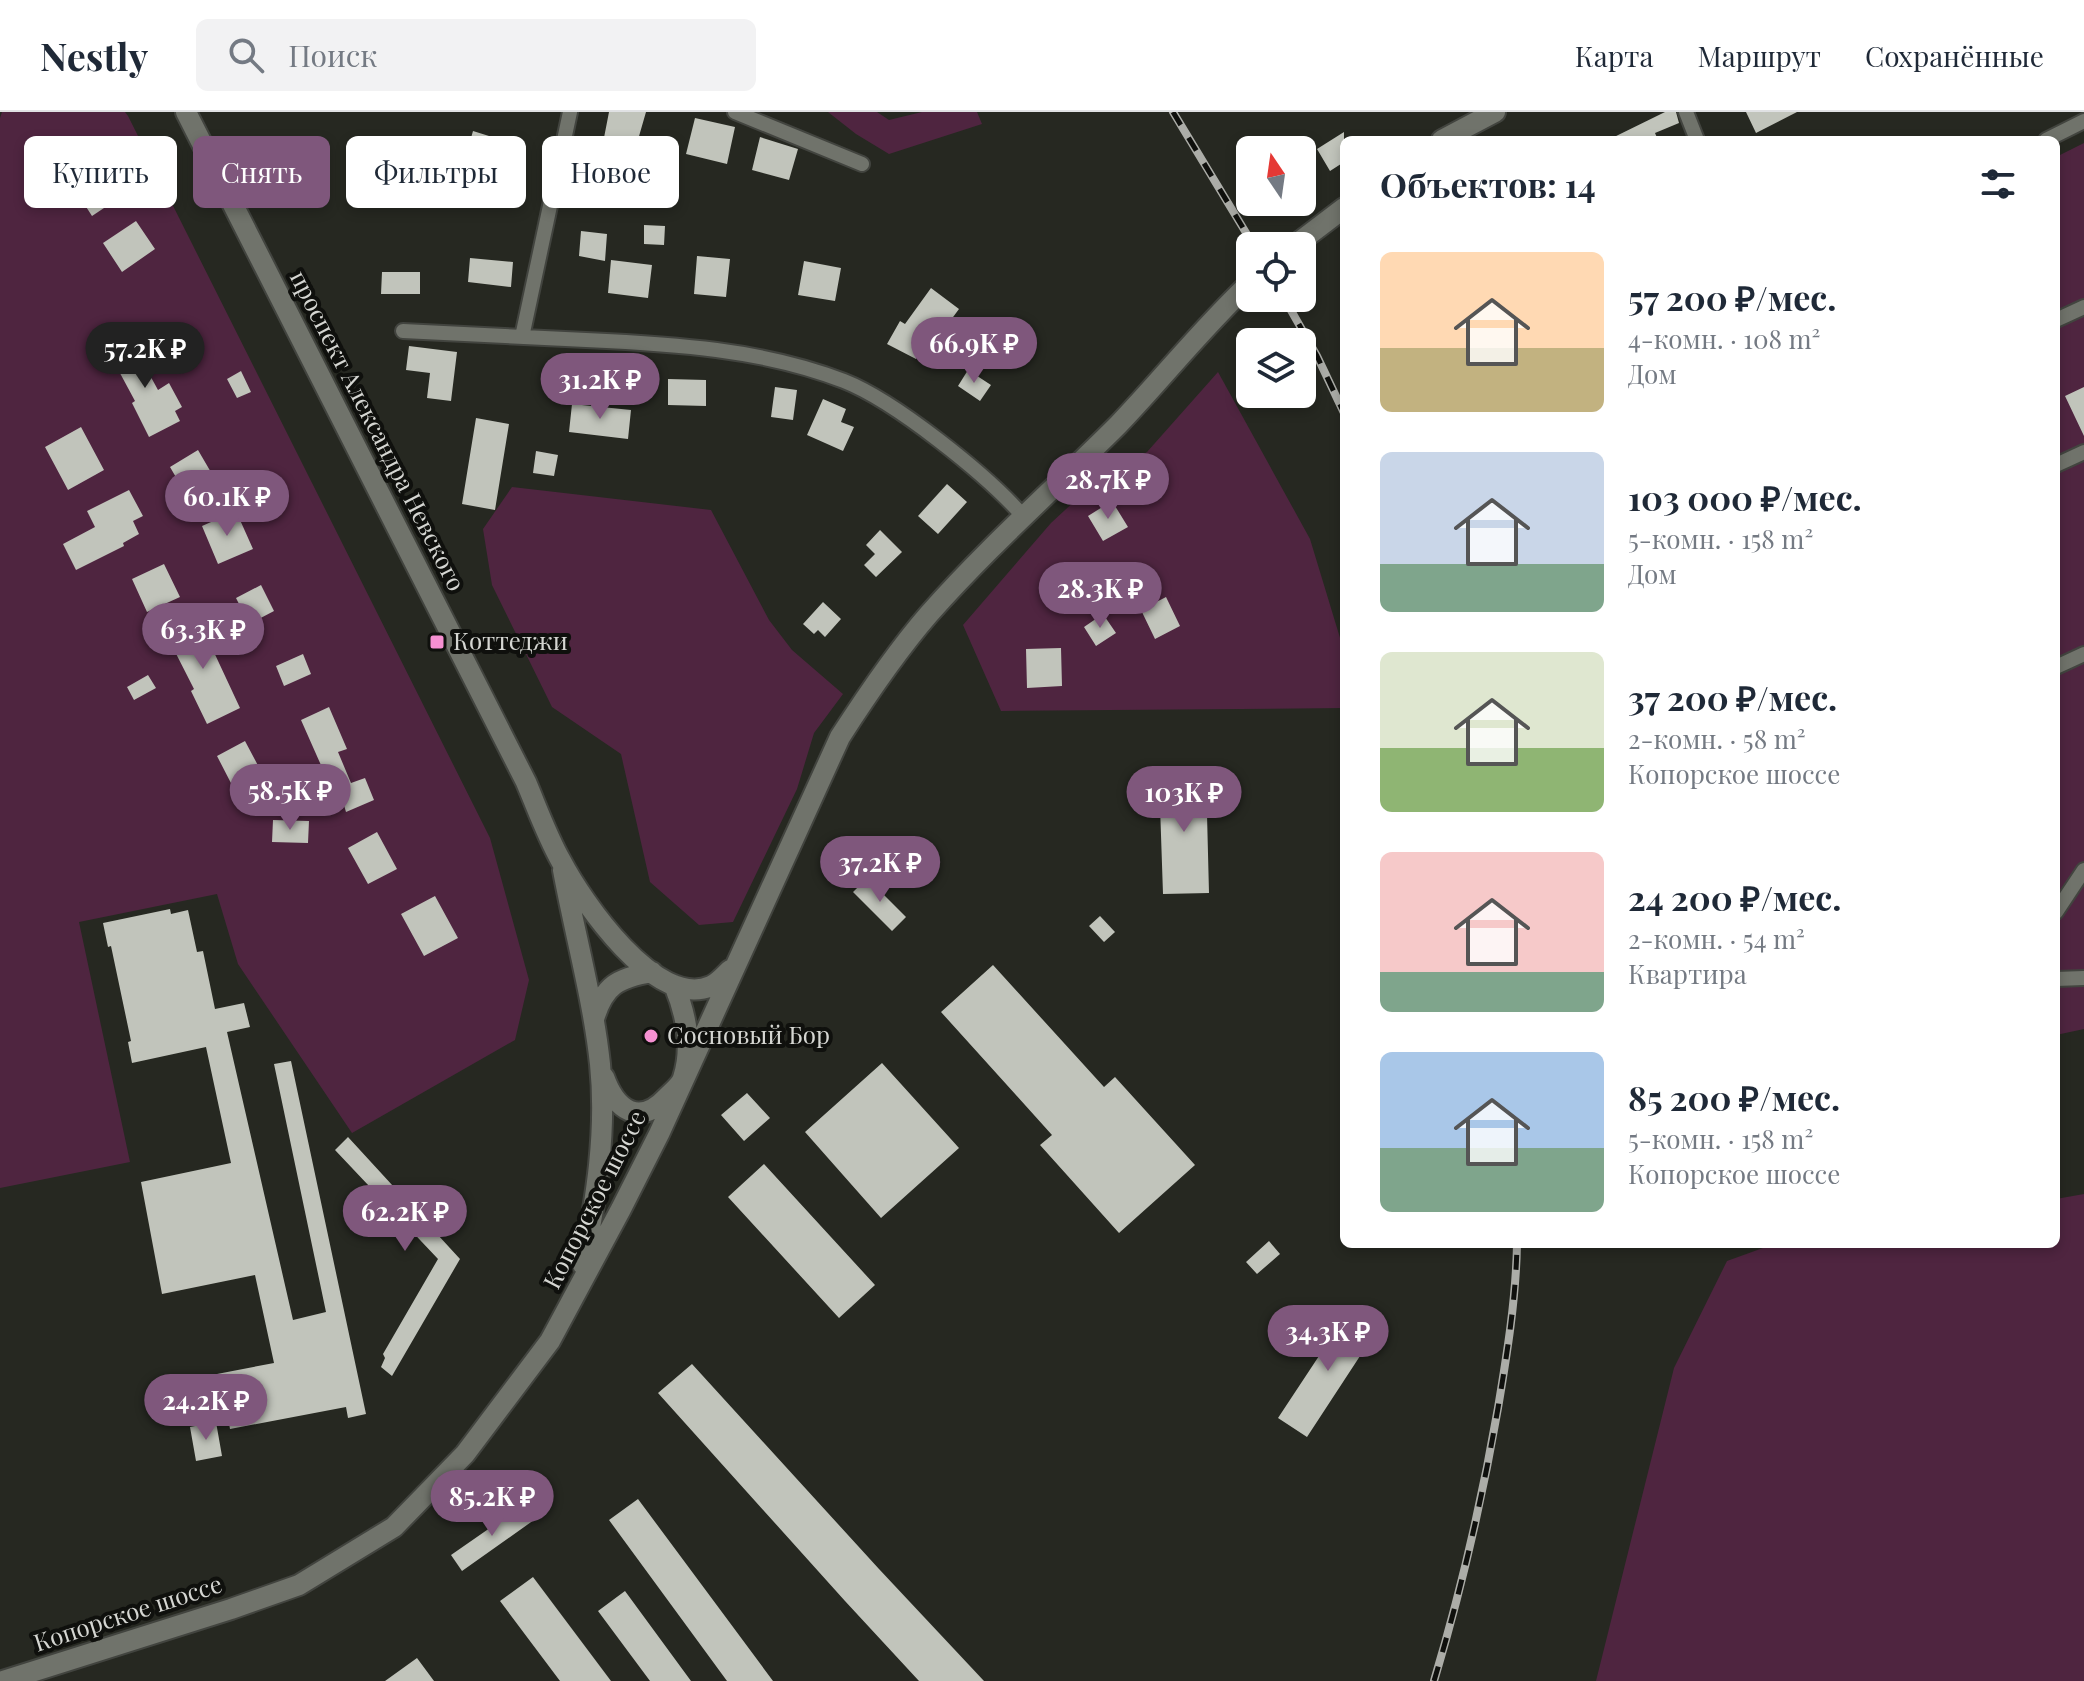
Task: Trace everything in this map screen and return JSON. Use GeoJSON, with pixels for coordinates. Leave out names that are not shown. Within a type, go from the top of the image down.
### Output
{"type":"FeatureCollection","features":[{"type":"Feature","properties":{"kind":"main road","name":"проспект Александра Невского"},"geometry":{"type":"LineString","coordinates":[[186,112],[526,782],[561,861]]}},
{"type":"Feature","properties":{"kind":"main road"},"geometry":{"type":"LineString","coordinates":[[1450,136],[1495,112]]}},
{"type":"Feature","properties":{"kind":"main road"},"geometry":{"type":"LineString","coordinates":[[1312,232],[1340,211]]}},
{"type":"Feature","properties":{"kind":"main road","name":"Копорское шоссе"},"geometry":{"type":"LineString","coordinates":[[3,1681],[299,1585],[394,1527],[465,1454],[550,1341],[579,1289],[659,1134],[840,737],[871,689],[929,615],[1023,516],[1134,408],[1236,296]]}},
{"type":"Feature","properties":{"kind":"main road"},"geometry":{"type":"LineString","coordinates":[[561,861],[598,918],[623,949],[652,972],[674,985],[695,989],[713,986],[733,967]]}},
{"type":"Feature","properties":{"kind":"main road"},"geometry":{"type":"LineString","coordinates":[[561,861],[594,1019],[600,1068],[600,1160],[579,1289]]}},
{"type":"Feature","properties":{"kind":"main road"},"geometry":{"type":"LineString","coordinates":[[594,1019],[599,1000],[610,987],[627,976],[652,972]]}},
{"type":"Feature","properties":{"kind":"main road"},"geometry":{"type":"LineString","coordinates":[[600,1068],[611,1096],[620,1107],[629,1111],[643,1112],[659,1106],[683,1080],[687,1025],[674,985]]}},
{"type":"Feature","properties":{"kind":"street"},"geometry":{"type":"LineString","coordinates":[[522,337],[570,112]]}},
{"type":"Feature","properties":{"kind":"street"},"geometry":{"type":"LineString","coordinates":[[735,112],[862,164]]}},
{"type":"Feature","properties":{"kind":"street"},"geometry":{"type":"LineString","coordinates":[[1686,112],[1695,136]]}},
{"type":"Feature","properties":{"kind":"street"},"geometry":{"type":"LineString","coordinates":[[2054,136],[2084,121]]}},
{"type":"Feature","properties":{"kind":"street"},"geometry":{"type":"LineString","coordinates":[[2060,318],[2084,307]]}},
{"type":"Feature","properties":{"kind":"street"},"geometry":{"type":"LineString","coordinates":[[403,331],[674,345],[800,367],[846,382],[880,401],[934,438],[1023,516]]}},
{"type":"Feature","properties":{"kind":"street"},"geometry":{"type":"LineString","coordinates":[[2060,463],[2084,452]]}},
{"type":"Feature","properties":{"kind":"street"},"geometry":{"type":"LineString","coordinates":[[2060,665],[2084,654]]}},
{"type":"Feature","properties":{"kind":"street"},"geometry":{"type":"LineString","coordinates":[[2060,906],[2084,870]]}},
{"type":"Feature","properties":{"kind":"street"},"geometry":{"type":"LineString","coordinates":[[2060,979],[2084,978]]}},
{"type":"Feature","properties":{"kind":"shaded area"},"geometry":{"type":"Polygon","coordinates":[[[2,112],[125,112],[128,116],[138,136],[24,136],[24,208],[174,208],[490,838],[529,980],[515,1040],[352,1133],[238,964],[217,894],[79,922],[130,1162],[0,1188],[2,112]]]}},
{"type":"Feature","properties":{"kind":"shaded area"},"geometry":{"type":"Polygon","coordinates":[[[828,112],[877,112],[889,120],[922,112],[977,112],[982,124],[889,154],[828,112]]]}},
{"type":"Feature","properties":{"kind":"shaded area"},"geometry":{"type":"Polygon","coordinates":[[[2084,143],[2084,1029],[2060,1034],[2060,155],[2084,143]]]}},
{"type":"Feature","properties":{"kind":"shaded area"},"geometry":{"type":"Polygon","coordinates":[[[1218,372],[1310,539],[1340,638],[1340,708],[1001,711],[963,625],[1051,523],[1092,485],[1147,452],[1218,372]]]}},
{"type":"Feature","properties":{"kind":"shaded area"},"geometry":{"type":"Polygon","coordinates":[[[512,487],[711,510],[769,620],[792,650],[843,694],[814,733],[797,789],[733,922],[699,925],[650,882],[621,754],[552,707],[492,585],[483,529],[512,487]]]}},
{"type":"Feature","properties":{"kind":"shaded area"},"geometry":{"type":"Polygon","coordinates":[[[2084,1194],[2084,1681],[1596,1681],[1674,1368],[1727,1261],[1763,1248],[2060,1248],[2060,1198],[2084,1194]]]}},
{"type":"Feature","properties":{"kind":"building"},"geometry":{"type":"Polygon","coordinates":[[[609,112],[646,112],[639,136],[604,136],[609,112]]]}},
{"type":"Feature","properties":{"kind":"building"},"geometry":{"type":"Polygon","coordinates":[[[1665,112],[1676,112],[1679,123],[1655,133],[1656,136],[1616,136],[1665,112]]]}},
{"type":"Feature","properties":{"kind":"building"},"geometry":{"type":"Polygon","coordinates":[[[1746,112],[1797,112],[1756,133],[1746,112]]]}},
{"type":"Feature","properties":{"kind":"building"},"geometry":{"type":"Polygon","coordinates":[[[695,118],[735,127],[727,164],[686,154],[695,118]]]}},
{"type":"Feature","properties":{"kind":"building"},"geometry":{"type":"Polygon","coordinates":[[[473,131],[489,136],[472,136],[473,131]]]}},
{"type":"Feature","properties":{"kind":"building"},"geometry":{"type":"Polygon","coordinates":[[[1344,132],[1344,136],[1340,136],[1340,165],[1330,171],[1317,149],[1344,132]]]}},
{"type":"Feature","properties":{"kind":"building"},"geometry":{"type":"Polygon","coordinates":[[[760,137],[798,149],[789,180],[752,170],[760,137]]]}},
{"type":"Feature","properties":{"kind":"building"},"geometry":{"type":"Polygon","coordinates":[[[87,208],[104,208],[92,216],[87,208]]]}},
{"type":"Feature","properties":{"kind":"building"},"geometry":{"type":"Polygon","coordinates":[[[136,221],[155,249],[122,272],[103,243],[136,221]]]}},
{"type":"Feature","properties":{"kind":"building"},"geometry":{"type":"Polygon","coordinates":[[[644,225],[665,226],[664,245],[644,244],[644,225]]]}},
{"type":"Feature","properties":{"kind":"building"},"geometry":{"type":"Polygon","coordinates":[[[581,231],[607,234],[605,261],[579,256],[581,231]]]}},
{"type":"Feature","properties":{"kind":"building"},"geometry":{"type":"Polygon","coordinates":[[[697,256],[730,259],[726,297],[694,294],[697,256]]]}},
{"type":"Feature","properties":{"kind":"building"},"geometry":{"type":"Polygon","coordinates":[[[470,258],[513,262],[511,287],[468,282],[470,258]]]}},
{"type":"Feature","properties":{"kind":"building"},"geometry":{"type":"Polygon","coordinates":[[[611,260],[652,265],[648,298],[608,293],[611,260]]]}},
{"type":"Feature","properties":{"kind":"building"},"geometry":{"type":"Polygon","coordinates":[[[804,261],[841,268],[835,301],[798,295],[804,261]]]}},
{"type":"Feature","properties":{"kind":"building"},"geometry":{"type":"Polygon","coordinates":[[[382,272],[420,272],[420,294],[381,294],[382,272]]]}},
{"type":"Feature","properties":{"kind":"building"},"geometry":{"type":"Polygon","coordinates":[[[931,288],[959,309],[942,332],[935,326],[916,359],[887,344],[900,321],[905,324],[931,288]]]}},
{"type":"Feature","properties":{"kind":"building"},"geometry":{"type":"Polygon","coordinates":[[[129,337],[158,390],[169,383],[182,407],[175,411],[180,421],[149,437],[132,403],[135,401],[107,349],[129,337]]]}},
{"type":"Feature","properties":{"kind":"building"},"geometry":{"type":"Polygon","coordinates":[[[409,346],[457,352],[451,401],[427,398],[430,373],[406,370],[409,346]]]}},
{"type":"Feature","properties":{"kind":"building"},"geometry":{"type":"Polygon","coordinates":[[[968,370],[991,385],[980,401],[958,386],[968,370]]]}},
{"type":"Feature","properties":{"kind":"building"},"geometry":{"type":"Polygon","coordinates":[[[241,371],[251,392],[237,398],[227,379],[241,371]]]}},
{"type":"Feature","properties":{"kind":"building"},"geometry":{"type":"Polygon","coordinates":[[[668,379],[706,380],[706,406],[668,405],[668,379]]]}},
{"type":"Feature","properties":{"kind":"building"},"geometry":{"type":"Polygon","coordinates":[[[775,387],[797,390],[793,420],[771,417],[775,387]]]}},
{"type":"Feature","properties":{"kind":"building"},"geometry":{"type":"Polygon","coordinates":[[[2084,387],[2084,436],[2065,396],[2084,387]]]}},
{"type":"Feature","properties":{"kind":"building"},"geometry":{"type":"Polygon","coordinates":[[[823,399],[846,409],[841,422],[854,427],[843,451],[807,435],[823,399]]]}},
{"type":"Feature","properties":{"kind":"building"},"geometry":{"type":"Polygon","coordinates":[[[572,404],[631,410],[628,439],[569,432],[572,404]]]}},
{"type":"Feature","properties":{"kind":"building"},"geometry":{"type":"Polygon","coordinates":[[[476,418],[509,424],[495,510],[462,504],[476,418]]]}},
{"type":"Feature","properties":{"kind":"building"},"geometry":{"type":"Polygon","coordinates":[[[81,427],[104,470],[68,490],[45,447],[81,427]]]}},
{"type":"Feature","properties":{"kind":"building"},"geometry":{"type":"Polygon","coordinates":[[[198,450],[219,486],[191,503],[170,467],[198,450]]]}},
{"type":"Feature","properties":{"kind":"building"},"geometry":{"type":"Polygon","coordinates":[[[536,451],[558,455],[554,476],[533,473],[536,451]]]}},
{"type":"Feature","properties":{"kind":"building"},"geometry":{"type":"Polygon","coordinates":[[[947,484],[967,502],[938,534],[918,516],[947,484]]]}},
{"type":"Feature","properties":{"kind":"building"},"geometry":{"type":"Polygon","coordinates":[[[129,490],[143,516],[133,521],[139,534],[123,543],[124,546],[76,570],[63,544],[95,527],[87,511],[129,490]]]}},
{"type":"Feature","properties":{"kind":"building"},"geometry":{"type":"Polygon","coordinates":[[[1112,501],[1128,527],[1103,541],[1088,516],[1112,501]]]}},
{"type":"Feature","properties":{"kind":"building"},"geometry":{"type":"Polygon","coordinates":[[[236,511],[253,549],[218,564],[202,526],[236,511]]]}},
{"type":"Feature","properties":{"kind":"building"},"geometry":{"type":"Polygon","coordinates":[[[880,530],[902,552],[876,577],[864,565],[875,554],[866,545],[880,530]]]}},
{"type":"Feature","properties":{"kind":"building"},"geometry":{"type":"Polygon","coordinates":[[[164,564],[180,597],[147,612],[132,579],[164,564]]]}},
{"type":"Feature","properties":{"kind":"building"},"geometry":{"type":"Polygon","coordinates":[[[261,585],[274,611],[249,624],[236,598],[261,585]]]}},
{"type":"Feature","properties":{"kind":"building"},"geometry":{"type":"Polygon","coordinates":[[[1166,597],[1180,626],[1155,639],[1141,610],[1166,597]]]}},
{"type":"Feature","properties":{"kind":"building"},"geometry":{"type":"Polygon","coordinates":[[[823,602],[841,619],[825,637],[818,630],[814,634],[803,624],[823,602]]]}},
{"type":"Feature","properties":{"kind":"building"},"geometry":{"type":"Polygon","coordinates":[[[1103,614],[1116,633],[1096,646],[1084,627],[1103,614]]]}},
{"type":"Feature","properties":{"kind":"building"},"geometry":{"type":"Polygon","coordinates":[[[198,618],[240,708],[207,724],[191,691],[194,689],[166,634],[198,618]]]}},
{"type":"Feature","properties":{"kind":"building"},"geometry":{"type":"Polygon","coordinates":[[[1061,648],[1062,686],[1027,688],[1026,649],[1061,648]]]}},
{"type":"Feature","properties":{"kind":"building"},"geometry":{"type":"Polygon","coordinates":[[[303,654],[311,674],[284,686],[276,666],[303,654]]]}},
{"type":"Feature","properties":{"kind":"building"},"geometry":{"type":"Polygon","coordinates":[[[148,675],[156,688],[134,700],[127,687],[148,675]]]}},
{"type":"Feature","properties":{"kind":"building"},"geometry":{"type":"Polygon","coordinates":[[[329,707],[347,749],[338,752],[351,783],[365,778],[374,800],[346,812],[343,802],[334,806],[324,783],[328,781],[301,720],[329,707]]]}},
{"type":"Feature","properties":{"kind":"building"},"geometry":{"type":"Polygon","coordinates":[[[245,741],[262,773],[233,787],[217,756],[245,741]]]}},
{"type":"Feature","properties":{"kind":"building"},"geometry":{"type":"Polygon","coordinates":[[[1206,775],[1209,893],[1163,894],[1159,776],[1206,775]]]}},
{"type":"Feature","properties":{"kind":"building"},"geometry":{"type":"Polygon","coordinates":[[[273,820],[309,821],[308,843],[272,842],[273,820]]]}},
{"type":"Feature","properties":{"kind":"building"},"geometry":{"type":"Polygon","coordinates":[[[377,832],[397,869],[368,884],[348,848],[377,832]]]}},
{"type":"Feature","properties":{"kind":"building"},"geometry":{"type":"Polygon","coordinates":[[[867,878],[906,917],[892,931],[853,892],[867,878]]]}},
{"type":"Feature","properties":{"kind":"building"},"geometry":{"type":"Polygon","coordinates":[[[435,896],[458,938],[424,956],[401,914],[435,896]]]}},
{"type":"Feature","properties":{"kind":"building"},"geometry":{"type":"Polygon","coordinates":[[[170,909],[171,914],[188,910],[197,952],[203,951],[215,1009],[244,1003],[250,1027],[227,1032],[293,1320],[326,1312],[274,1064],[291,1061],[366,1414],[348,1418],[346,1407],[230,1429],[223,1391],[168,1401],[165,1384],[274,1363],[255,1275],[162,1294],[141,1182],[231,1163],[206,1047],[132,1063],[128,1042],[131,1041],[111,946],[108,947],[103,923],[170,909]]]}},
{"type":"Feature","properties":{"kind":"building"},"geometry":{"type":"Polygon","coordinates":[[[1100,916],[1115,932],[1104,942],[1089,926],[1100,916]]]}},
{"type":"Feature","properties":{"kind":"building"},"geometry":{"type":"Polygon","coordinates":[[[993,965],[1104,1087],[1115,1077],[1195,1165],[1119,1233],[1040,1145],[1052,1135],[941,1012],[993,965]]]}},
{"type":"Feature","properties":{"kind":"building"},"geometry":{"type":"Polygon","coordinates":[[[882,1063],[959,1148],[881,1218],[805,1132],[882,1063]]]}},
{"type":"Feature","properties":{"kind":"building"},"geometry":{"type":"Polygon","coordinates":[[[747,1093],[770,1118],[744,1141],[721,1115],[747,1093]]]}},
{"type":"Feature","properties":{"kind":"building"},"geometry":{"type":"Polygon","coordinates":[[[348,1137],[460,1259],[392,1376],[381,1367],[385,1358],[383,1354],[438,1259],[335,1150],[348,1137]]]}},
{"type":"Feature","properties":{"kind":"building"},"geometry":{"type":"Polygon","coordinates":[[[764,1164],[875,1285],[839,1318],[728,1197],[764,1164]]]}},
{"type":"Feature","properties":{"kind":"building"},"geometry":{"type":"Polygon","coordinates":[[[1269,1241],[1280,1254],[1257,1274],[1246,1262],[1269,1241]]]}},
{"type":"Feature","properties":{"kind":"building"},"geometry":{"type":"Polygon","coordinates":[[[1350,1309],[1379,1327],[1307,1437],[1278,1418],[1350,1309]]]}},
{"type":"Feature","properties":{"kind":"building"},"geometry":{"type":"Polygon","coordinates":[[[692,1364],[984,1681],[919,1681],[845,1601],[658,1393],[692,1364]]]}},
{"type":"Feature","properties":{"kind":"building"},"geometry":{"type":"Polygon","coordinates":[[[216,1422],[222,1456],[196,1461],[190,1427],[216,1422]]]}},
{"type":"Feature","properties":{"kind":"building"},"geometry":{"type":"Polygon","coordinates":[[[638,1499],[773,1681],[727,1681],[609,1520],[638,1499]]]}},
{"type":"Feature","properties":{"kind":"building"},"geometry":{"type":"Polygon","coordinates":[[[523,1505],[534,1520],[462,1571],[451,1555],[523,1505]]]}},
{"type":"Feature","properties":{"kind":"building"},"geometry":{"type":"Polygon","coordinates":[[[533,1577],[611,1681],[560,1681],[500,1601],[533,1577]]]}},
{"type":"Feature","properties":{"kind":"building"},"geometry":{"type":"Polygon","coordinates":[[[625,1591],[691,1681],[650,1681],[598,1611],[625,1591]]]}},
{"type":"Feature","properties":{"kind":"building"},"geometry":{"type":"Polygon","coordinates":[[[417,1658],[434,1681],[385,1681],[417,1658]]]}},
{"type":"Feature","properties":{"kind":"railway"},"geometry":{"type":"LineString","coordinates":[[1173,112],[1246,232]]}},
{"type":"Feature","properties":{"kind":"railway"},"geometry":{"type":"LineString","coordinates":[[1292,312],[1340,405]]}},
{"type":"Feature","properties":{"kind":"railway"},"geometry":{"type":"LineString","coordinates":[[1434,1681],[1462,1579],[1492,1442],[1510,1326],[1517,1248]]}},
{"type":"Feature","properties":{"kind":"place","name":"Коттеджи"},"geometry":{"type":"Point","coordinates":[437,642]}},
{"type":"Feature","properties":{"kind":"place","name":"Сосновый Бор"},"geometry":{"type":"Point","coordinates":[651,1036]}}]}
